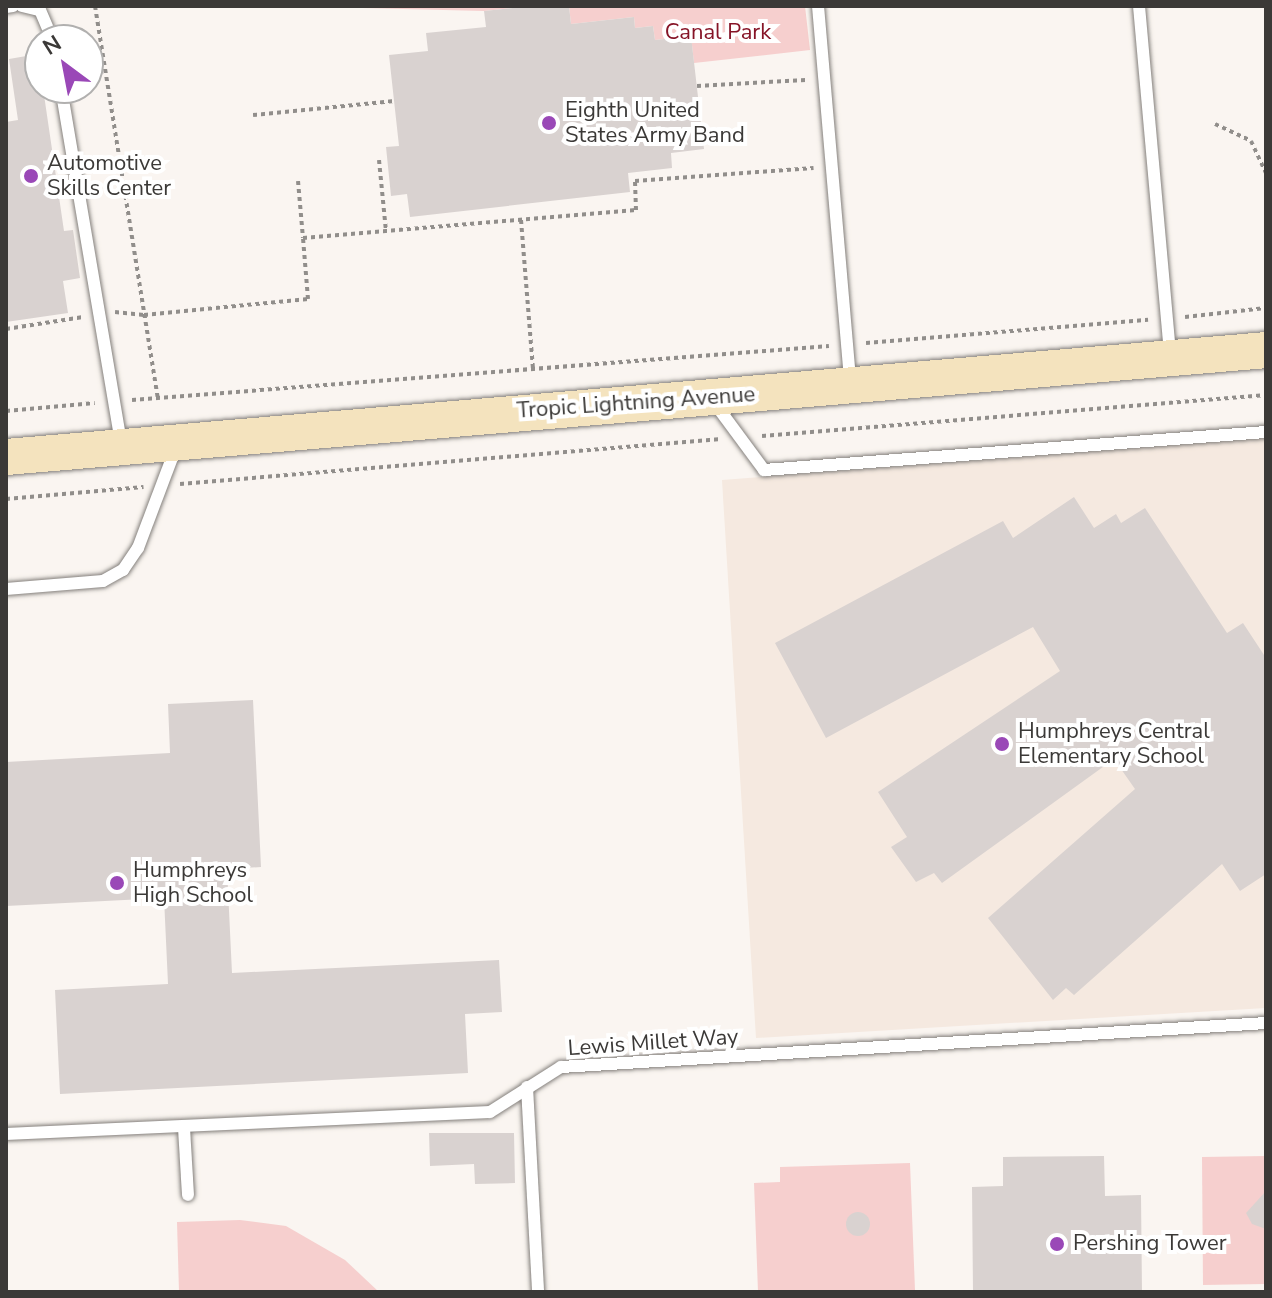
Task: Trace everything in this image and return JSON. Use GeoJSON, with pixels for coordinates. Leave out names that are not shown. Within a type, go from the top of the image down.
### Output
{"type":"FeatureCollection","features":[{"type":"Feature","properties":{"kind":"main road","name":"Tropic Lightning Avenue"},"geometry":{"type":"LineString","coordinates":[[6,457],[851,388],[1266,350]]}},
{"type":"Feature","properties":{"kind":"lane"},"geometry":{"type":"LineString","coordinates":[[6,7],[13,6]]}},
{"type":"Feature","properties":{"kind":"lane"},"geometry":{"type":"LineString","coordinates":[[22,6],[40,10],[46,24]]}},
{"type":"Feature","properties":{"kind":"lane"},"geometry":{"type":"LineString","coordinates":[[818,6],[851,388]]}},
{"type":"Feature","properties":{"kind":"lane"},"geometry":{"type":"LineString","coordinates":[[1139,6],[1171,359]]}},
{"type":"Feature","properties":{"kind":"lane"},"geometry":{"type":"LineString","coordinates":[[64,104],[121,447]]}},
{"type":"Feature","properties":{"kind":"lane"},"geometry":{"type":"LineString","coordinates":[[711,399],[764,470],[1266,432]]}},
{"type":"Feature","properties":{"kind":"lane"},"geometry":{"type":"LineString","coordinates":[[6,589],[103,581],[123,570],[162,486],[178,442]]}},
{"type":"Feature","properties":{"kind":"lane","name":"Lewis Millet Way"},"geometry":{"type":"LineString","coordinates":[[6,1134],[490,1112],[561,1067],[1266,1023]]}},
{"type":"Feature","properties":{"kind":"lane"},"geometry":{"type":"LineString","coordinates":[[527,1087],[538,1292]]}},
{"type":"Feature","properties":{"kind":"lane"},"geometry":{"type":"LineString","coordinates":[[184,1128],[188,1195]]}},
{"type":"Feature","properties":{"kind":"path"},"geometry":{"type":"LineString","coordinates":[[95,6],[158,400]]}},
{"type":"Feature","properties":{"kind":"path"},"geometry":{"type":"LineString","coordinates":[[456,6],[486,6]]}},
{"type":"Feature","properties":{"kind":"path"},"geometry":{"type":"LineString","coordinates":[[697,86],[824,79]]}},
{"type":"Feature","properties":{"kind":"path"},"geometry":{"type":"LineString","coordinates":[[253,115],[394,101]]}},
{"type":"Feature","properties":{"kind":"path"},"geometry":{"type":"LineString","coordinates":[[1215,124],[1251,141],[1266,173]]}},
{"type":"Feature","properties":{"kind":"path"},"geometry":{"type":"LineString","coordinates":[[379,160],[386,231]]}},
{"type":"Feature","properties":{"kind":"path"},"geometry":{"type":"LineString","coordinates":[[303,238],[636,210],[635,181],[832,167]]}},
{"type":"Feature","properties":{"kind":"path"},"geometry":{"type":"LineString","coordinates":[[6,329],[129,310],[144,315],[308,299],[298,181]]}},
{"type":"Feature","properties":{"kind":"path"},"geometry":{"type":"LineString","coordinates":[[521,220],[533,369]]}},
{"type":"Feature","properties":{"kind":"path"},"geometry":{"type":"LineString","coordinates":[[6,411],[847,345],[1266,308]]}},
{"type":"Feature","properties":{"kind":"path"},"geometry":{"type":"LineString","coordinates":[[6,499],[1266,395]]}},
{"type":"Feature","properties":{"kind":"shaded area","name":"Humphreys Central Elementary School"},"geometry":{"type":"Polygon","coordinates":[[[1266,438],[1266,1008],[756,1038],[722,480],[1266,438]]]}},
{"type":"Feature","properties":{"kind":"green space"},"geometry":{"type":"Polygon","coordinates":[[[281,6],[531,6],[484,11],[281,6]]]}},
{"type":"Feature","properties":{"kind":"green space","name":"Canal Park"},"geometry":{"type":"Polygon","coordinates":[[[569,6],[805,6],[810,50],[694,63],[691,36],[655,40],[653,26],[635,28],[634,17],[571,24],[569,6]]]}},
{"type":"Feature","properties":{"kind":"green space"},"geometry":{"type":"Polygon","coordinates":[[[1266,1156],[1266,1284],[1203,1285],[1202,1157],[1266,1156]]]}},
{"type":"Feature","properties":{"kind":"green space"},"geometry":{"type":"Polygon","coordinates":[[[910,1163],[915,1290],[758,1292],[754,1183],[780,1182],[780,1167],[910,1163]]]}},
{"type":"Feature","properties":{"kind":"green space"},"geometry":{"type":"Polygon","coordinates":[[[240,1220],[286,1226],[345,1260],[379,1292],[179,1292],[177,1222],[240,1220]]]}},
{"type":"Feature","properties":{"kind":"building","name":"Eighth United States Army Band"},"geometry":{"type":"Polygon","coordinates":[[[569,6],[571,24],[634,17],[635,28],[653,26],[655,40],[691,36],[704,149],[671,153],[672,168],[628,173],[630,192],[410,217],[407,194],[391,196],[386,147],[399,146],[389,55],[428,51],[426,33],[486,27],[484,11],[569,6]]]}},
{"type":"Feature","properties":{"kind":"building","name":"Automotive Skills Center"},"geometry":{"type":"Polygon","coordinates":[[[24,56],[24,104],[45,104],[64,231],[73,230],[80,278],[63,281],[68,313],[6,322],[6,122],[18,120],[9,59],[24,56]]]}},
{"type":"Feature","properties":{"kind":"building"},"geometry":{"type":"Polygon","coordinates":[[[1074,497],[1094,528],[1116,514],[1121,523],[1145,508],[1227,633],[1243,623],[1266,658],[1266,874],[1240,891],[1222,864],[1074,995],[1066,988],[1053,1000],[988,918],[1135,789],[1114,759],[942,883],[934,873],[916,882],[891,847],[907,837],[878,792],[1060,671],[1033,627],[826,738],[775,643],[1003,521],[1013,538],[1074,497]]]}},
{"type":"Feature","properties":{"kind":"building","name":"Humphreys High School"},"geometry":{"type":"Polygon","coordinates":[[[253,700],[261,867],[227,869],[232,973],[499,960],[502,1012],[465,1014],[468,1073],[60,1094],[55,990],[168,984],[164,898],[6,906],[6,762],[170,753],[168,704],[253,700]]]}},
{"type":"Feature","properties":{"kind":"building"},"geometry":{"type":"Polygon","coordinates":[[[429,1133],[514,1133],[515,1183],[475,1184],[474,1164],[430,1166],[429,1133]]]}},
{"type":"Feature","properties":{"kind":"building","name":"Pershing Tower"},"geometry":{"type":"Polygon","coordinates":[[[1104,1156],[1105,1196],[1141,1195],[1142,1292],[973,1292],[972,1187],[1003,1186],[1003,1157],[1104,1156]]]}},
{"type":"Feature","properties":{"kind":"building"},"geometry":{"type":"Polygon","coordinates":[[[1266,1191],[1266,1229],[1252,1224],[1246,1213],[1266,1191]]]}},
{"type":"Feature","properties":{"kind":"building"},"geometry":{"type":"Polygon","coordinates":[[[858,1212],[867,1215],[870,1224],[867,1233],[858,1236],[849,1233],[846,1224],[849,1215],[858,1212]]]}},
{"type":"Feature","properties":{"kind":"place","name":"Eighth United States Army Band"},"geometry":{"type":"Point","coordinates":[549,123]}},
{"type":"Feature","properties":{"kind":"place","name":"Automotive Skills Center"},"geometry":{"type":"Point","coordinates":[31,176]}},
{"type":"Feature","properties":{"kind":"place","name":"Humphreys Central Elementary School"},"geometry":{"type":"Point","coordinates":[1002,744]}},
{"type":"Feature","properties":{"kind":"place","name":"Humphreys High School"},"geometry":{"type":"Point","coordinates":[117,883]}},
{"type":"Feature","properties":{"kind":"place","name":"Pershing Tower"},"geometry":{"type":"Point","coordinates":[1057,1244]}}]}
